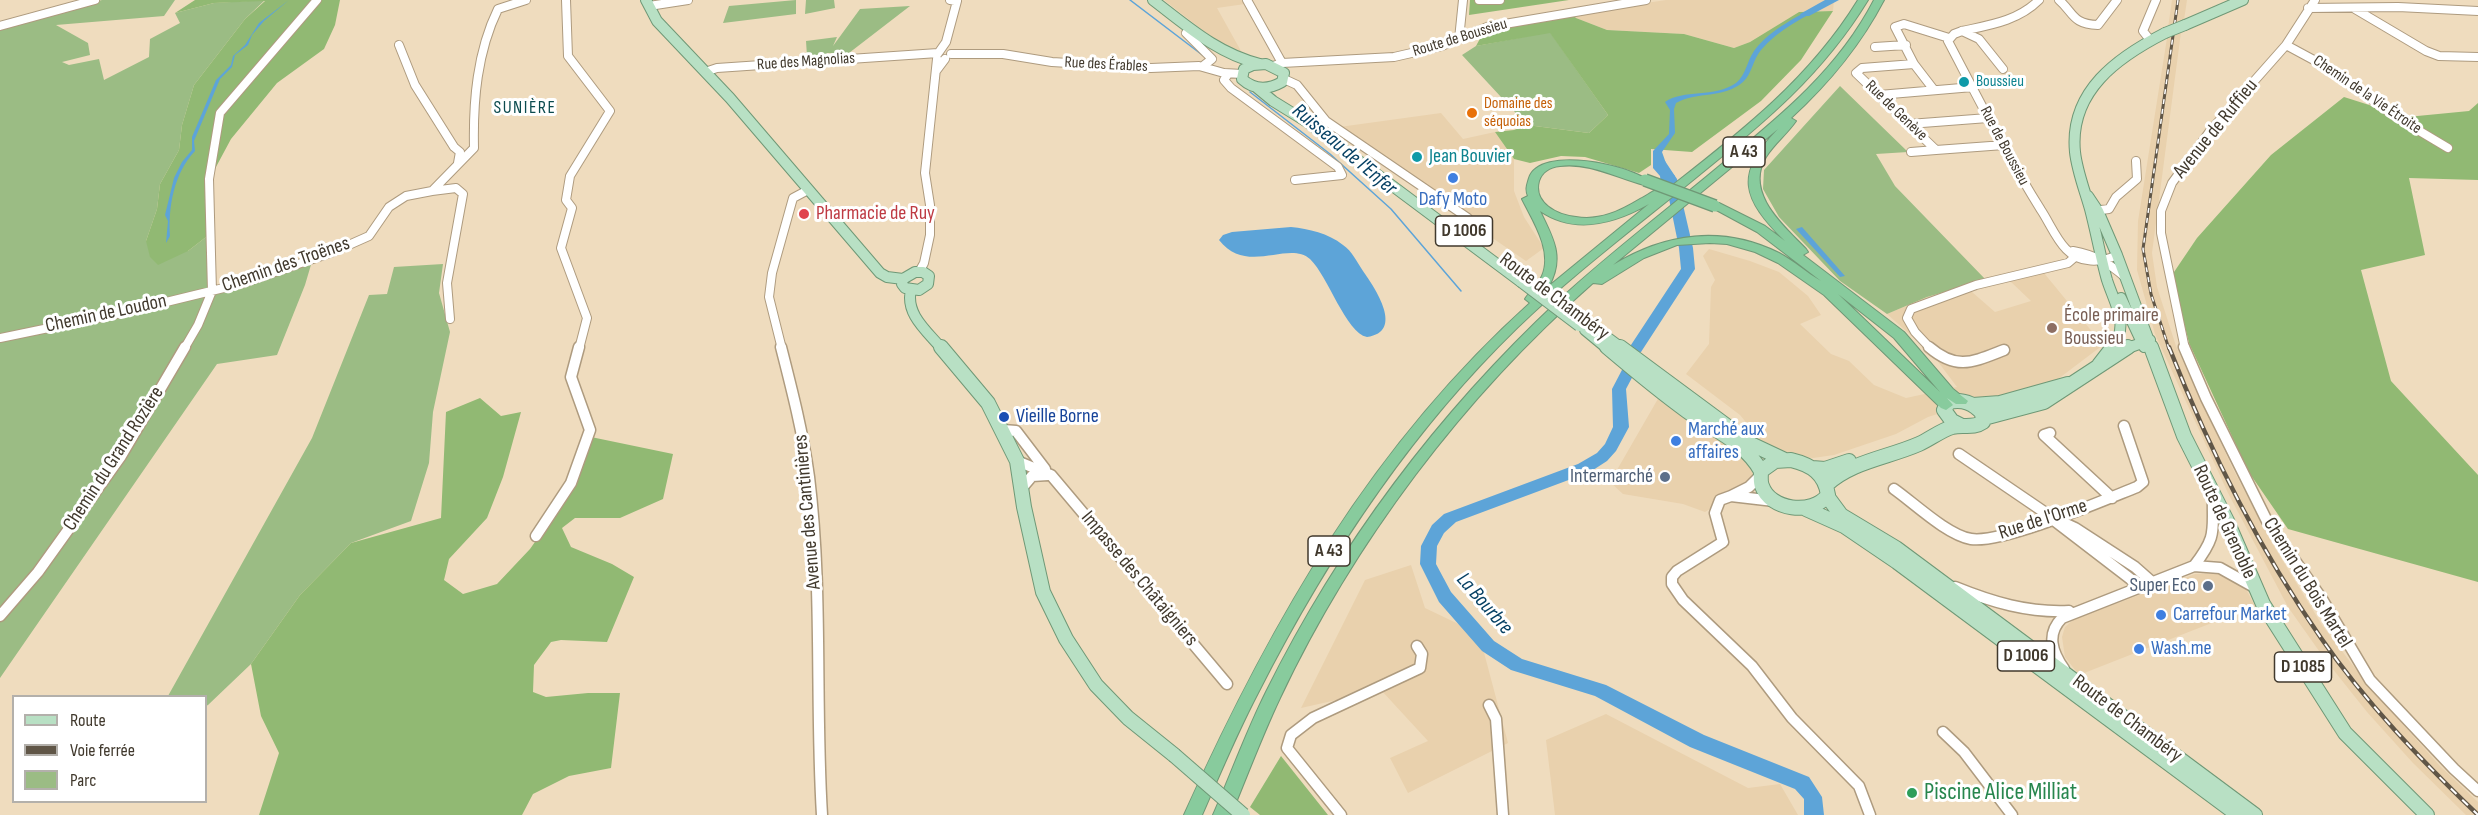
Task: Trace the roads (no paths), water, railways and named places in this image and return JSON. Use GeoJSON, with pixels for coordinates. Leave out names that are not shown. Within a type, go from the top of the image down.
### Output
{"type":"FeatureCollection","features":[{"type":"Feature","properties":{"kind":"highway","name":"A 43"},"geometry":{"type":"LineString","coordinates":[[1194,815],[1251,689],[1307,586],[1362,499],[1444,396],[1516,322],[1660,197],[1701,169],[1803,80],[1842,36],[1863,0]]}},
{"type":"Feature","properties":{"kind":"highway","name":"A 43"},"geometry":{"type":"LineString","coordinates":[[1222,815],[1273,695],[1327,597],[1381,510],[1442,431],[1486,382],[1571,297],[1805,99],[1847,52],[1879,0]]}},
{"type":"Feature","properties":{"kind":"highway"},"geometry":{"type":"LineString","coordinates":[[1805,99],[1790,122],[1762,155],[1756,165],[1753,178],[1758,199],[1770,217],[1823,276]]}},
{"type":"Feature","properties":{"kind":"highway"},"geometry":{"type":"LineString","coordinates":[[1516,322],[1529,301],[1544,285],[1553,261],[1548,240],[1527,198],[1525,187],[1527,178],[1534,170],[1555,160],[1581,160],[1602,164],[1714,207],[1761,229],[1899,335],[1948,392],[1967,403]]}},
{"type":"Feature","properties":{"kind":"highway"},"geometry":{"type":"LineString","coordinates":[[1645,181],[1602,167],[1569,162],[1554,164],[1542,170],[1535,175],[1531,189],[1539,205],[1547,211],[1570,221],[1588,223],[1620,216],[1660,197]]}},
{"type":"Feature","properties":{"kind":"highway"},"geometry":{"type":"LineString","coordinates":[[1714,207],[1763,234],[1808,271],[1938,395],[1946,410]]}},
{"type":"Feature","properties":{"kind":"highway"},"geometry":{"type":"LineString","coordinates":[[1571,297],[1645,252],[1672,242],[1693,239],[1719,240],[1758,249],[1788,264],[1828,292]]}},
{"type":"Feature","properties":{"kind":"main road"},"geometry":{"type":"LineString","coordinates":[[1144,0],[1186,33],[1243,72],[1260,64]]}},
{"type":"Feature","properties":{"kind":"main road"},"geometry":{"type":"LineString","coordinates":[[1153,0],[1229,55],[1246,62],[1278,64]]}},
{"type":"Feature","properties":{"kind":"main road","name":"D 1085"},"geometry":{"type":"LineString","coordinates":[[2117,255],[2094,211],[2075,152],[2074,136],[2082,106],[2093,83],[2101,73],[2124,55],[2150,40],[2243,0]]}},
{"type":"Feature","properties":{"kind":"main road"},"geometry":{"type":"LineString","coordinates":[[648,3],[657,21],[705,72],[880,273],[887,277],[903,279],[911,273],[919,272],[929,276],[930,281],[922,288],[911,290],[903,286],[903,279]]}},
{"type":"Feature","properties":{"kind":"main road","name":"Route de Chambéry"},"geometry":{"type":"LineString","coordinates":[[1278,64],[1284,73],[1273,92],[1278,98],[1317,120],[1524,280]]}},
{"type":"Feature","properties":{"kind":"main road","name":"Route de Chambéry"},"geometry":{"type":"LineString","coordinates":[[1243,72],[1245,83],[1256,87],[1273,101],[1308,122],[1751,444],[1785,460]]}},
{"type":"Feature","properties":{"kind":"main road"},"geometry":{"type":"LineString","coordinates":[[1256,87],[1280,83]]}},
{"type":"Feature","properties":{"kind":"main road","name":"D 1085"},"geometry":{"type":"LineString","coordinates":[[2094,211],[2099,260]]}},
{"type":"Feature","properties":{"kind":"main road","name":"Route de Grenoble"},"geometry":{"type":"LineString","coordinates":[[2117,255],[2145,341]]}},
{"type":"Feature","properties":{"kind":"main road"},"geometry":{"type":"LineString","coordinates":[[2099,260],[2121,321],[2121,336],[2099,365]]}},
{"type":"Feature","properties":{"kind":"main road","name":"Route de Grenoble"},"geometry":{"type":"LineString","coordinates":[[2099,260],[2153,357],[2184,435],[2227,521],[2263,604],[2345,733],[2427,815]]}},
{"type":"Feature","properties":{"kind":"main road"},"geometry":{"type":"LineString","coordinates":[[911,290],[908,302],[912,313],[988,403],[1017,461],[1043,592],[1066,639],[1096,685],[1128,718],[1243,815]]}},
{"type":"Feature","properties":{"kind":"main road","name":"Route de Chambéry"},"geometry":{"type":"LineString","coordinates":[[1582,323],[1698,419],[1742,445],[1756,458],[1761,473]]}},
{"type":"Feature","properties":{"kind":"main road"},"geometry":{"type":"LineString","coordinates":[[2075,382],[2000,403],[1967,403],[1954,400],[1946,410],[1941,423],[1918,436],[1834,468],[1812,468],[1785,460],[1767,465],[1761,473],[1761,485],[1776,501],[1796,509],[1820,505],[1834,477],[1960,425],[1979,425],[1984,418],[2044,402],[2075,382],[2099,365],[2128,347],[2145,341]]}},
{"type":"Feature","properties":{"kind":"main road"},"geometry":{"type":"LineString","coordinates":[[1967,403],[1982,413],[1984,418]]}},
{"type":"Feature","properties":{"kind":"main road"},"geometry":{"type":"LineString","coordinates":[[1946,410],[1960,425]]}},
{"type":"Feature","properties":{"kind":"main road"},"geometry":{"type":"LineString","coordinates":[[1812,468],[1827,490]]}},
{"type":"Feature","properties":{"kind":"main road","name":"Route de Chambéry"},"geometry":{"type":"LineString","coordinates":[[1827,490],[1841,515],[1872,532],[1940,581],[2255,815]]}},
{"type":"Feature","properties":{"kind":"main road","name":"Route de Chambéry"},"geometry":{"type":"LineString","coordinates":[[1806,509],[1844,526],[1897,562],[2238,815]]}},
{"type":"Feature","properties":{"kind":"street"},"geometry":{"type":"LineString","coordinates":[[0,26],[95,0]]}},
{"type":"Feature","properties":{"kind":"street"},"geometry":{"type":"LineString","coordinates":[[212,291],[209,179],[220,113],[317,0]]}},
{"type":"Feature","properties":{"kind":"street"},"geometry":{"type":"LineString","coordinates":[[432,191],[474,148],[473,106],[487,32],[498,9],[526,0]]}},
{"type":"Feature","properties":{"kind":"street"},"geometry":{"type":"LineString","coordinates":[[536,536],[571,483],[590,430],[571,377],[587,318],[561,248],[572,208],[566,200],[570,176],[610,111],[568,56],[566,0]]}},
{"type":"Feature","properties":{"kind":"street"},"geometry":{"type":"LineString","coordinates":[[648,3],[660,4],[688,0]]}},
{"type":"Feature","properties":{"kind":"street"},"geometry":{"type":"LineString","coordinates":[[919,272],[924,263],[930,235],[930,204],[925,173],[936,72],[943,55],[957,1],[950,0]]}},
{"type":"Feature","properties":{"kind":"street"},"geometry":{"type":"LineString","coordinates":[[1247,0],[1278,64]]}},
{"type":"Feature","properties":{"kind":"street"},"geometry":{"type":"LineString","coordinates":[[1460,39],[1458,37],[1463,0]]}},
{"type":"Feature","properties":{"kind":"street"},"geometry":{"type":"LineString","coordinates":[[1479,0],[1500,0]]}},
{"type":"Feature","properties":{"kind":"street","name":"Route de Boussieu"},"geometry":{"type":"LineString","coordinates":[[1278,64],[1394,57],[1424,51],[1487,27],[1646,0]]}},
{"type":"Feature","properties":{"kind":"street"},"geometry":{"type":"LineString","coordinates":[[1934,90],[1914,64],[1895,27],[1897,25],[1922,28],[1949,38],[1962,31],[2018,16],[2033,8],[2039,0]]}},
{"type":"Feature","properties":{"kind":"street"},"geometry":{"type":"LineString","coordinates":[[2059,0],[2065,4],[2069,13],[2094,26],[2098,25],[2117,0]]}},
{"type":"Feature","properties":{"kind":"street"},"geometry":{"type":"LineString","coordinates":[[2150,40],[2143,31],[2156,0]]}},
{"type":"Feature","properties":{"kind":"street","name":"Avenue de Ruffieu"},"geometry":{"type":"LineString","coordinates":[[2182,344],[2162,233],[2161,211],[2172,183],[2210,131],[2286,45],[2315,0]]}},
{"type":"Feature","properties":{"kind":"street"},"geometry":{"type":"LineString","coordinates":[[2416,0],[2431,9]]}},
{"type":"Feature","properties":{"kind":"street"},"geometry":{"type":"LineString","coordinates":[[2308,8],[2478,11]]}},
{"type":"Feature","properties":{"kind":"street"},"geometry":{"type":"LineString","coordinates":[[2355,9],[2426,51],[2439,56],[2478,57]]}},
{"type":"Feature","properties":{"kind":"street"},"geometry":{"type":"LineString","coordinates":[[2148,20],[2152,28],[2163,34]]}},
{"type":"Feature","properties":{"kind":"street"},"geometry":{"type":"LineString","coordinates":[[1962,31],[1979,39],[2003,69]]}},
{"type":"Feature","properties":{"kind":"street"},"geometry":{"type":"LineString","coordinates":[[1186,33],[1212,59],[1203,66]]}},
{"type":"Feature","properties":{"kind":"street","name":"Rue de Boussieu"},"geometry":{"type":"LineString","coordinates":[[1949,38],[1950,45],[1988,118],[2007,147],[2040,211],[2063,245],[2075,254],[2099,260],[2126,278]]}},
{"type":"Feature","properties":{"kind":"street"},"geometry":{"type":"LineString","coordinates":[[399,45],[415,85],[454,147],[460,152],[458,164]]}},
{"type":"Feature","properties":{"kind":"street"},"geometry":{"type":"LineString","coordinates":[[1875,47],[1906,45]]}},
{"type":"Feature","properties":{"kind":"street","name":"Chemin de la Vie Étroite"},"geometry":{"type":"LineString","coordinates":[[2286,45],[2305,52],[2352,84],[2380,107],[2448,148]]}},
{"type":"Feature","properties":{"kind":"street","name":"Rue des Érables"},"geometry":{"type":"LineString","coordinates":[[943,55],[1003,54],[1052,62],[1151,68],[1203,66],[1228,74],[1243,72]]}},
{"type":"Feature","properties":{"kind":"street","name":"Rue des Magnolias"},"geometry":{"type":"LineString","coordinates":[[705,72],[717,68],[801,61],[943,55]]}},
{"type":"Feature","properties":{"kind":"street","name":"Rue de Genève"},"geometry":{"type":"LineString","coordinates":[[1914,64],[1862,68],[1856,73],[1936,150]]}},
{"type":"Feature","properties":{"kind":"street"},"geometry":{"type":"LineString","coordinates":[[1228,74],[1224,80],[1231,88],[1338,167],[1342,175],[1295,180]]}},
{"type":"Feature","properties":{"kind":"street"},"geometry":{"type":"LineString","coordinates":[[1280,83],[1297,85],[1326,121],[1467,218]]}},
{"type":"Feature","properties":{"kind":"street"},"geometry":{"type":"LineString","coordinates":[[1879,95],[1973,87]]}},
{"type":"Feature","properties":{"kind":"street"},"geometry":{"type":"LineString","coordinates":[[1909,124],[1988,118]]}},
{"type":"Feature","properties":{"kind":"street","name":"Rue de Genève"},"geometry":{"type":"LineString","coordinates":[[1911,152],[2007,147]]}},
{"type":"Feature","properties":{"kind":"street"},"geometry":{"type":"LineString","coordinates":[[2094,211],[2109,209],[2116,197],[2138,179],[2136,161]]}},
{"type":"Feature","properties":{"kind":"street","name":"Chemin des Troënes"},"geometry":{"type":"LineString","coordinates":[[212,291],[240,284],[333,252],[369,236],[389,207],[406,196],[456,188],[463,194],[447,282],[450,319]]}},
{"type":"Feature","properties":{"kind":"street","name":"Avenue des Cantinières"},"geometry":{"type":"LineString","coordinates":[[808,190],[793,198],[772,273],[769,297],[806,451],[815,578],[822,815]]}},
{"type":"Feature","properties":{"kind":"street"},"geometry":{"type":"LineString","coordinates":[[2004,351],[1960,364],[1948,360],[1911,329],[1907,318],[1911,309],[1976,285],[2068,263],[2075,254]]}},
{"type":"Feature","properties":{"kind":"street"},"geometry":{"type":"LineString","coordinates":[[2099,260],[2117,255]]}},
{"type":"Feature","properties":{"kind":"street","name":"Chemin de Loudon"},"geometry":{"type":"LineString","coordinates":[[0,338],[212,291]]}},
{"type":"Feature","properties":{"kind":"street","name":"Chemin du Grand Rozière"},"geometry":{"type":"LineString","coordinates":[[0,616],[38,572],[121,456],[198,325],[212,291]]}},
{"type":"Feature","properties":{"kind":"street","name":"Chemin du Bois Martel"},"geometry":{"type":"LineString","coordinates":[[2182,344],[2267,521],[2322,599],[2350,650],[2370,680],[2446,761],[2478,791]]}},
{"type":"Feature","properties":{"kind":"street","name":"Rue de l'Orme"},"geometry":{"type":"LineString","coordinates":[[1894,489],[1954,531],[1972,539],[1987,538],[2053,518],[2137,488],[2143,482],[2124,426]]}},
{"type":"Feature","properties":{"kind":"street"},"geometry":{"type":"LineString","coordinates":[[1003,430],[1016,431],[1051,475]]}},
{"type":"Feature","properties":{"kind":"street"},"geometry":{"type":"LineString","coordinates":[[2050,433],[2044,435],[2112,498]]}},
{"type":"Feature","properties":{"kind":"street"},"geometry":{"type":"LineString","coordinates":[[1959,454],[2053,518],[2075,528],[2135,567],[2152,582]]}},
{"type":"Feature","properties":{"kind":"street","name":"Impasse des Châtaigniers"},"geometry":{"type":"LineString","coordinates":[[1017,461],[1027,466],[1039,467],[1051,475],[1227,684]]}},
{"type":"Feature","properties":{"kind":"street"},"geometry":{"type":"LineString","coordinates":[[1761,473],[1749,487],[1720,500],[1715,513],[1723,542],[1677,571],[1672,577],[1672,584],[1683,600],[1752,666],[1792,718],[1859,786],[1870,815]]}},
{"type":"Feature","properties":{"kind":"street"},"geometry":{"type":"LineString","coordinates":[[1021,489],[1028,478],[1037,474],[1051,475]]}},
{"type":"Feature","properties":{"kind":"street"},"geometry":{"type":"LineString","coordinates":[[2194,566],[2209,547],[2212,537],[2213,495]]}},
{"type":"Feature","properties":{"kind":"street"},"geometry":{"type":"LineString","coordinates":[[1731,496],[1776,501]]}},
{"type":"Feature","properties":{"kind":"street"},"geometry":{"type":"LineString","coordinates":[[2053,518],[2068,534],[2128,574],[2141,587]]}},
{"type":"Feature","properties":{"kind":"street"},"geometry":{"type":"LineString","coordinates":[[2071,678],[2055,654],[2051,640],[2056,623],[2062,618],[2194,566],[2220,568],[2255,587]]}},
{"type":"Feature","properties":{"kind":"street"},"geometry":{"type":"LineString","coordinates":[[1940,581],[2024,610],[2043,613],[2080,610]]}},
{"type":"Feature","properties":{"kind":"street"},"geometry":{"type":"LineString","coordinates":[[1341,815],[1287,748],[1291,735],[1313,718],[1420,668],[1422,654],[1417,646]]}},
{"type":"Feature","properties":{"kind":"street"},"geometry":{"type":"LineString","coordinates":[[1489,705],[1496,719],[1503,815]]}},
{"type":"Feature","properties":{"kind":"street"},"geometry":{"type":"LineString","coordinates":[[1943,732],[1964,752],[2012,815]]}},
{"type":"Feature","properties":{"kind":"water"},"geometry":{"type":"Polygon","coordinates":[[[289,0],[264,21],[252,35],[248,45],[235,55],[232,67],[220,79],[194,141],[195,151],[177,180],[171,202],[170,236],[166,243],[168,221],[165,215],[174,178],[182,162],[192,150],[192,137],[216,80],[231,65],[233,56],[245,45],[259,23],[289,0]]]}},
{"type":"Feature","properties":{"kind":"water"},"geometry":{"type":"Polygon","coordinates":[[[1822,3],[1827,5],[1792,24],[1768,43],[1758,54],[1751,71],[1743,82],[1727,91],[1684,99],[1676,103],[1675,133],[1662,152],[1668,169],[1675,176],[1664,185],[1661,184],[1660,176],[1653,168],[1653,151],[1669,134],[1670,110],[1665,102],[1681,96],[1728,88],[1736,83],[1754,51],[1768,36],[1822,3]]]}},
{"type":"Feature","properties":{"kind":"water"},"geometry":{"type":"Polygon","coordinates":[[[1291,227],[1325,235],[1352,253],[1384,308],[1386,318],[1384,327],[1378,333],[1367,337],[1352,326],[1310,259],[1301,254],[1290,253],[1254,257],[1242,255],[1230,250],[1219,240],[1223,235],[1232,232],[1291,227]]]}},
{"type":"Feature","properties":{"kind":"water"},"geometry":{"type":"Polygon","coordinates":[[[1802,227],[1845,276],[1840,277],[1796,229],[1802,227]]]}},
{"type":"Feature","properties":{"kind":"waterway","name":"Ruisseau de l'Enfer"},"geometry":{"type":"LineString","coordinates":[[1130,0],[1205,57]]}},
{"type":"Feature","properties":{"kind":"waterway","name":"La Bourbre"},"geometry":{"type":"LineString","coordinates":[[1805,14],[1834,0]]}},
{"type":"Feature","properties":{"kind":"waterway","name":"Ruisseau de l'Enfer"},"geometry":{"type":"LineString","coordinates":[[1250,92],[1330,154],[1391,209],[1461,291]]}},
{"type":"Feature","properties":{"kind":"waterway","name":"La Bourbre"},"geometry":{"type":"LineString","coordinates":[[1636,348],[1688,269],[1686,248],[1671,179],[1661,164]]}},
{"type":"Feature","properties":{"kind":"waterway","name":"La Bourbre"},"geometry":{"type":"LineString","coordinates":[[1628,372],[1619,389],[1621,427],[1611,447],[1602,457],[1584,468],[1450,518],[1438,529],[1429,546],[1428,564],[1445,597],[1488,646],[1517,665],[1600,690],[1697,741],[1802,783],[1813,797],[1814,815]]}},
{"type":"Feature","properties":{"kind":"railway"},"geometry":{"type":"LineString","coordinates":[[2169,349],[2151,294],[2143,249],[2178,0]]}},
{"type":"Feature","properties":{"kind":"railway"},"geometry":{"type":"LineString","coordinates":[[2169,347],[2218,460],[2256,534],[2321,638],[2375,708],[2478,815]]}},
{"type":"Feature","properties":{"kind":"place","name":"Boussieu"},"geometry":{"type":"Point","coordinates":[1964,82]}},
{"type":"Feature","properties":{"kind":"place","name":"Domaine des séquoias"},"geometry":{"type":"Point","coordinates":[1472,113]}},
{"type":"Feature","properties":{"kind":"place","name":"Jean Bouvier"},"geometry":{"type":"Point","coordinates":[1417,157]}},
{"type":"Feature","properties":{"kind":"place","name":"Dafy Moto"},"geometry":{"type":"Point","coordinates":[1453,178]}},
{"type":"Feature","properties":{"kind":"place","name":"Pharmacie de Ruy"},"geometry":{"type":"Point","coordinates":[804,214]}},
{"type":"Feature","properties":{"kind":"place","name":"École primaire Boussieu"},"geometry":{"type":"Point","coordinates":[2052,328]}},
{"type":"Feature","properties":{"kind":"place","name":"Vieille Borne"},"geometry":{"type":"Point","coordinates":[1004,417]}},
{"type":"Feature","properties":{"kind":"place","name":"Marché aux affaires"},"geometry":{"type":"Point","coordinates":[1676,441]}},
{"type":"Feature","properties":{"kind":"place","name":"Intermarché"},"geometry":{"type":"Point","coordinates":[1665,477]}},
{"type":"Feature","properties":{"kind":"place","name":"Super Eco"},"geometry":{"type":"Point","coordinates":[2208,586]}},
{"type":"Feature","properties":{"kind":"place","name":"Carrefour Market"},"geometry":{"type":"Point","coordinates":[2161,615]}},
{"type":"Feature","properties":{"kind":"place","name":"Wash.me"},"geometry":{"type":"Point","coordinates":[2139,649]}},
{"type":"Feature","properties":{"kind":"place","name":"Piscine Alice Milliat"},"geometry":{"type":"Point","coordinates":[1912,793]}},
{"type":"Feature","properties":{"kind":"district","name":"SUNIÈRE"},"geometry":{"type":"Point","coordinates":[525,108]}}]}
